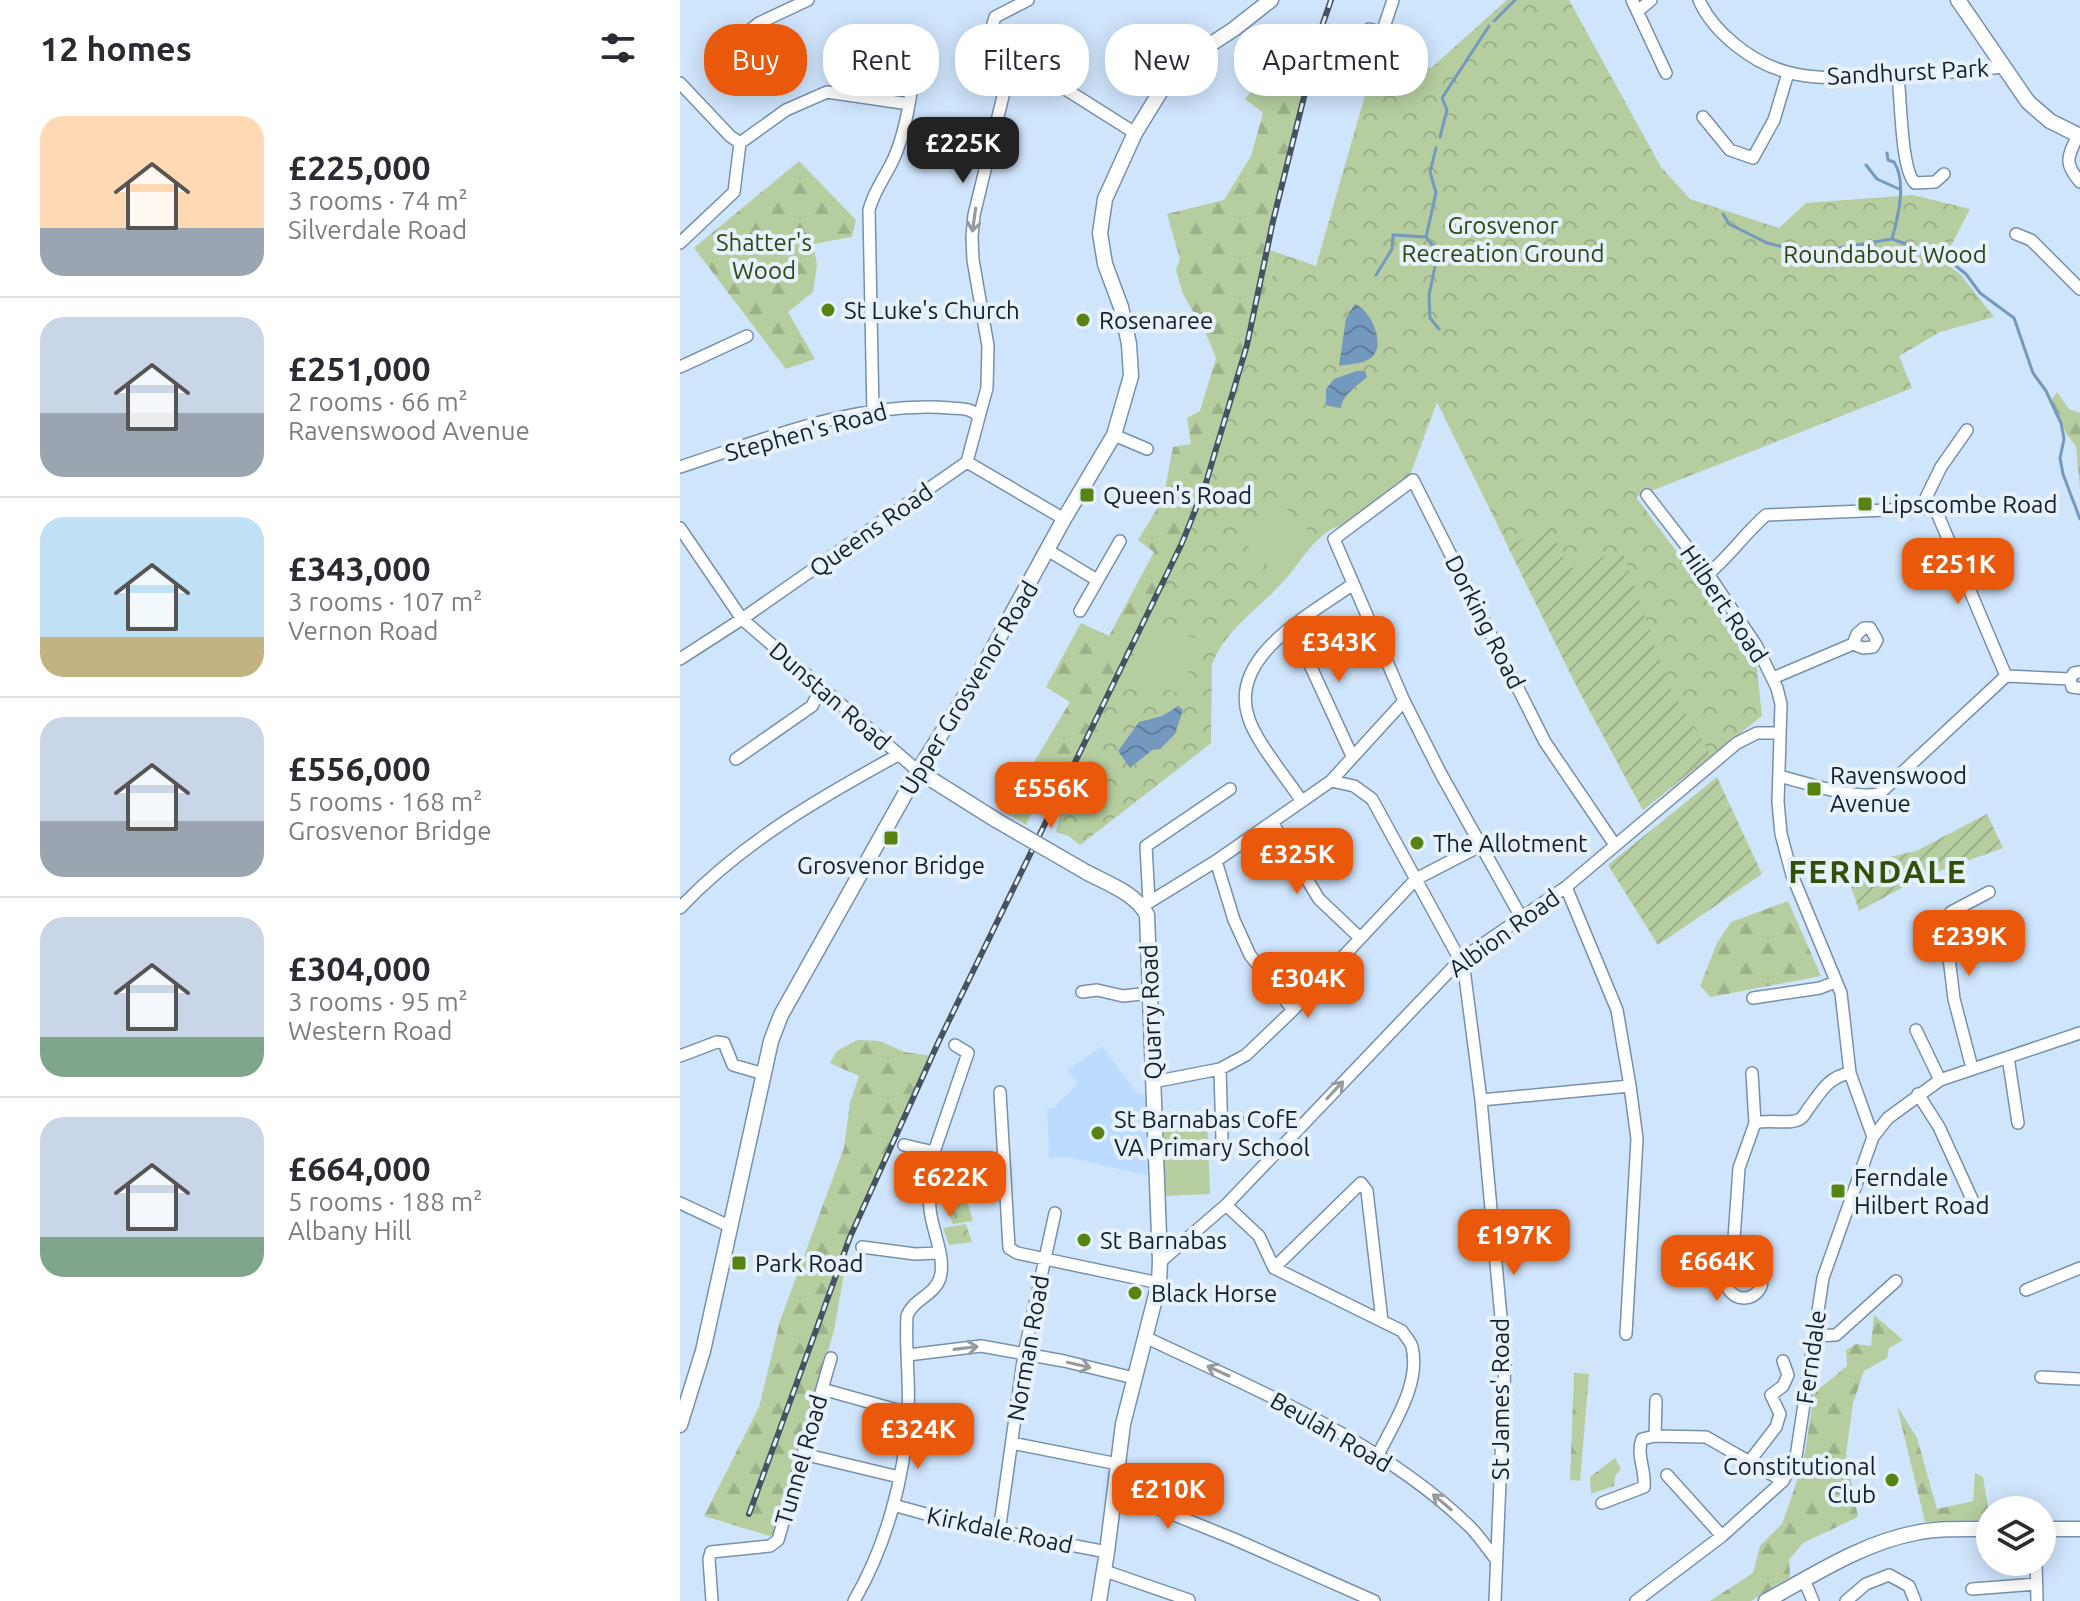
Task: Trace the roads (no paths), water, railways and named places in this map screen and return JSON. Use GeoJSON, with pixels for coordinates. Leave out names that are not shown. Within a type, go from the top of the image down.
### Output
{"type":"FeatureCollection","features":[{"type":"Feature","properties":{"kind":"street"},"geometry":{"type":"LineString","coordinates":[[758,24],[808,0]]}},
{"type":"Feature","properties":{"kind":"street"},"geometry":{"type":"LineString","coordinates":[[993,24],[995,17],[1028,0]]}},
{"type":"Feature","properties":{"kind":"street","name":"Upper Grosvenor Road"},"geometry":{"type":"LineString","coordinates":[[680,1425],[703,1351],[771,1041],[781,1015],[918,771],[980,672],[1114,435],[1131,376],[1129,344],[1121,307],[1105,264],[1100,233],[1105,199],[1135,133],[1165,84],[1193,56],[1271,0]]}},
{"type":"Feature","properties":{"kind":"street"},"geometry":{"type":"LineString","coordinates":[[1385,24],[1393,0]]}},
{"type":"Feature","properties":{"kind":"street"},"geometry":{"type":"LineString","coordinates":[[1651,0],[1635,6],[1666,73]]}},
{"type":"Feature","properties":{"kind":"street","name":"Sandhurst Park"},"geometry":{"type":"LineString","coordinates":[[1699,0],[1715,28],[1729,40],[1772,68],[1788,73],[1824,78],[1898,76],[2003,67]]}},
{"type":"Feature","properties":{"kind":"street"},"geometry":{"type":"LineString","coordinates":[[1958,0],[2028,102],[2050,121],[2079,135],[2067,159],[2070,170],[2080,182]]}},
{"type":"Feature","properties":{"kind":"street"},"geometry":{"type":"LineString","coordinates":[[1703,117],[1730,150],[1753,158],[1774,120],[1788,73]]}},
{"type":"Feature","properties":{"kind":"street"},"geometry":{"type":"LineString","coordinates":[[1898,76],[1909,176],[1918,184],[1935,182],[1944,174]]}},
{"type":"Feature","properties":{"kind":"street"},"geometry":{"type":"LineString","coordinates":[[680,83],[740,143]]}},
{"type":"Feature","properties":{"kind":"street"},"geometry":{"type":"LineString","coordinates":[[680,243],[734,192],[740,143],[786,110],[827,92],[909,104]]}},
{"type":"Feature","properties":{"kind":"street"},"geometry":{"type":"LineString","coordinates":[[873,413],[869,210],[873,194],[894,157],[910,96]]}},
{"type":"Feature","properties":{"kind":"street"},"geometry":{"type":"LineString","coordinates":[[1003,96],[974,215],[973,260],[988,346],[987,388],[967,462],[1064,519]]}},
{"type":"Feature","properties":{"kind":"street"},"geometry":{"type":"LineString","coordinates":[[1076,96],[1135,133]]}},
{"type":"Feature","properties":{"kind":"street"},"geometry":{"type":"LineString","coordinates":[[2016,234],[2031,240],[2080,289]]}},
{"type":"Feature","properties":{"kind":"street"},"geometry":{"type":"LineString","coordinates":[[680,367],[747,336]]}},
{"type":"Feature","properties":{"kind":"street","name":"Stephen's Road"},"geometry":{"type":"LineString","coordinates":[[680,467],[794,431],[918,405],[964,409],[975,412],[979,417]]}},
{"type":"Feature","properties":{"kind":"street"},"geometry":{"type":"LineString","coordinates":[[1922,506],[1941,467],[1967,430]]}},
{"type":"Feature","properties":{"kind":"street"},"geometry":{"type":"LineString","coordinates":[[1114,435],[1147,449]]}},
{"type":"Feature","properties":{"kind":"street","name":"Queens Road"},"geometry":{"type":"LineString","coordinates":[[681,656],[742,619],[967,462]]}},
{"type":"Feature","properties":{"kind":"street","name":"Dorking Road"},"geometry":{"type":"LineString","coordinates":[[1353,584],[1334,539],[1413,480],[1545,742],[1615,845]]}},
{"type":"Feature","properties":{"kind":"street","name":"Hilbert Road"},"geometry":{"type":"LineString","coordinates":[[1647,495],[1708,574],[1756,645],[1773,678],[1781,704],[1778,802],[1781,834],[1792,875],[1841,993],[1850,1073],[1873,1137]]}},
{"type":"Feature","properties":{"kind":"street"},"geometry":{"type":"LineString","coordinates":[[1708,574],[1766,515],[1922,506],[1935,508],[2006,676]]}},
{"type":"Feature","properties":{"kind":"street","name":"Dunstan Road"},"geometry":{"type":"LineString","coordinates":[[680,528],[742,619],[918,771]]}},
{"type":"Feature","properties":{"kind":"street"},"geometry":{"type":"LineString","coordinates":[[1080,611],[1117,546],[1103,544]]}},
{"type":"Feature","properties":{"kind":"street"},"geometry":{"type":"LineString","coordinates":[[1049,551],[1097,580]]}},
{"type":"Feature","properties":{"kind":"street"},"geometry":{"type":"LineString","coordinates":[[1301,800],[1252,726],[1245,704],[1251,671],[1262,654],[1353,584],[1404,701],[1521,917]]}},
{"type":"Feature","properties":{"kind":"street"},"geometry":{"type":"LineString","coordinates":[[1293,628],[1352,756]]}},
{"type":"Feature","properties":{"kind":"street"},"geometry":{"type":"LineString","coordinates":[[1773,678],[1853,644]]}},
{"type":"Feature","properties":{"kind":"street"},"geometry":{"type":"LineString","coordinates":[[1779,776],[1854,794],[1879,794],[2006,676],[2075,676],[2072,687],[2080,688]]}},
{"type":"Feature","properties":{"kind":"street"},"geometry":{"type":"LineString","coordinates":[[736,759],[812,706],[821,688]]}},
{"type":"Feature","properties":{"kind":"street"},"geometry":{"type":"LineString","coordinates":[[1146,904],[1216,861],[1331,781],[1404,701]]}},
{"type":"Feature","properties":{"kind":"street","name":"Albion Road"},"geometry":{"type":"LineString","coordinates":[[1160,1262],[1226,1205],[1460,960],[1566,887],[1737,743],[1757,733],[1779,733]]}},
{"type":"Feature","properties":{"kind":"street"},"geometry":{"type":"LineString","coordinates":[[680,908],[755,843],[825,795],[898,755]]}},
{"type":"Feature","properties":{"kind":"street"},"geometry":{"type":"LineString","coordinates":[[918,771],[996,820],[1146,904]]}},
{"type":"Feature","properties":{"kind":"street","name":"St James' Road"},"geometry":{"type":"LineString","coordinates":[[1331,781],[1354,786],[1372,799],[1464,969],[1481,1100],[1505,1361],[1495,1601]]}},
{"type":"Feature","properties":{"kind":"street"},"geometry":{"type":"LineString","coordinates":[[1146,904],[1146,846],[1230,789]]}},
{"type":"Feature","properties":{"kind":"street"},"geometry":{"type":"LineString","coordinates":[[1272,822],[1319,899],[1360,938]]}},
{"type":"Feature","properties":{"kind":"street"},"geometry":{"type":"LineString","coordinates":[[1153,1082],[1220,1069],[1246,1055],[1293,1010],[1416,879],[1480,846]]}},
{"type":"Feature","properties":{"kind":"street"},"geometry":{"type":"LineString","coordinates":[[1216,861],[1234,920],[1250,955],[1293,1010]]}},
{"type":"Feature","properties":{"kind":"street"},"geometry":{"type":"LineString","coordinates":[[1566,887],[1617,1010],[1630,1086],[1637,1139],[1626,1334]]}},
{"type":"Feature","properties":{"kind":"street"},"geometry":{"type":"LineString","coordinates":[[1972,1068],[1954,999],[1945,924],[1951,912],[1989,892]]}},
{"type":"Feature","properties":{"kind":"street","name":"Quarry Road"},"geometry":{"type":"LineString","coordinates":[[1099,1601],[1123,1424],[1159,1283],[1146,904]]}},
{"type":"Feature","properties":{"kind":"street"},"geometry":{"type":"LineString","coordinates":[[1097,975],[1097,990]]}},
{"type":"Feature","properties":{"kind":"street"},"geometry":{"type":"LineString","coordinates":[[1753,998],[1820,988],[1835,982]]}},
{"type":"Feature","properties":{"kind":"street"},"geometry":{"type":"LineString","coordinates":[[1082,992],[1097,990],[1112,995],[1150,993]]}},
{"type":"Feature","properties":{"kind":"street"},"geometry":{"type":"LineString","coordinates":[[1916,1030],[1940,1080]]}},
{"type":"Feature","properties":{"kind":"street","name":"Ferndale"},"geometry":{"type":"LineString","coordinates":[[1636,1601],[1722,1536],[1783,1481],[1796,1457],[1823,1278],[1873,1137],[1888,1118],[1940,1080],[2080,1033]]}},
{"type":"Feature","properties":{"kind":"street"},"geometry":{"type":"LineString","coordinates":[[680,1056],[717,1042],[724,1043],[733,1065],[764,1074]]}},
{"type":"Feature","properties":{"kind":"street"},"geometry":{"type":"LineString","coordinates":[[854,1601],[885,1532],[899,1477],[908,1413],[906,1324],[910,1308],[933,1291],[940,1280],[942,1265],[930,1209],[934,1152],[968,1053],[955,1045]]}},
{"type":"Feature","properties":{"kind":"street"},"geometry":{"type":"LineString","coordinates":[[2008,1057],[2018,1123]]}},
{"type":"Feature","properties":{"kind":"street"},"geometry":{"type":"LineString","coordinates":[[1220,1069],[1222,1139]]}},
{"type":"Feature","properties":{"kind":"street"},"geometry":{"type":"LineString","coordinates":[[1732,1267],[1739,1168],[1755,1123],[1752,1073]]}},
{"type":"Feature","properties":{"kind":"street"},"geometry":{"type":"LineString","coordinates":[[1755,1123],[1766,1119],[1791,1122],[1800,1119],[1830,1080],[1850,1073]]}},
{"type":"Feature","properties":{"kind":"street"},"geometry":{"type":"LineString","coordinates":[[1481,1100],[1630,1086]]}},
{"type":"Feature","properties":{"kind":"street"},"geometry":{"type":"LineString","coordinates":[[1000,1092],[1009,1248],[1017,1253],[1159,1283]]}},
{"type":"Feature","properties":{"kind":"street"},"geometry":{"type":"LineString","coordinates":[[1918,1094],[1939,1127],[1972,1199]]}},
{"type":"Feature","properties":{"kind":"street"},"geometry":{"type":"LineString","coordinates":[[1223,1121],[1238,1120]]}},
{"type":"Feature","properties":{"kind":"street"},"geometry":{"type":"LineString","coordinates":[[904,1145],[934,1152]]}},
{"type":"Feature","properties":{"kind":"street"},"geometry":{"type":"LineString","coordinates":[[1274,1268],[1361,1183],[1367,1191],[1382,1321]]}},
{"type":"Feature","properties":{"kind":"street"},"geometry":{"type":"LineString","coordinates":[[680,1203],[729,1226]]}},
{"type":"Feature","properties":{"kind":"street"},"geometry":{"type":"LineString","coordinates":[[1226,1205],[1259,1236],[1274,1268],[1402,1331],[1412,1346],[1408,1392],[1378,1455]]}},
{"type":"Feature","properties":{"kind":"street","name":"Norman Road"},"geometry":{"type":"LineString","coordinates":[[999,1532],[1024,1354],[1055,1213]]}},
{"type":"Feature","properties":{"kind":"street"},"geometry":{"type":"LineString","coordinates":[[862,1247],[915,1254],[938,1253]]}},
{"type":"Feature","properties":{"kind":"street"},"geometry":{"type":"LineString","coordinates":[[2026,1290],[2080,1268]]}},
{"type":"Feature","properties":{"kind":"street"},"geometry":{"type":"LineString","coordinates":[[1813,1336],[1836,1335],[1896,1281]]}},
{"type":"Feature","properties":{"kind":"street","name":"Beulah Road"},"geometry":{"type":"LineString","coordinates":[[1145,1337],[1278,1400],[1378,1455],[1470,1526],[1495,1558]]}},
{"type":"Feature","properties":{"kind":"street"},"geometry":{"type":"LineString","coordinates":[[908,1355],[981,1346],[1134,1378]]}},
{"type":"Feature","properties":{"kind":"street","name":"Tunnel Road"},"geometry":{"type":"LineString","coordinates":[[712,1601],[711,1552],[770,1546],[778,1540],[831,1358]]}},
{"type":"Feature","properties":{"kind":"street"},"geometry":{"type":"LineString","coordinates":[[1749,1462],[1776,1427],[1780,1414],[1771,1395],[1783,1386],[1788,1375],[1783,1361]]}},
{"type":"Feature","properties":{"kind":"street"},"geometry":{"type":"LineString","coordinates":[[2041,1377],[2080,1379]]}},
{"type":"Feature","properties":{"kind":"street"},"geometry":{"type":"LineString","coordinates":[[822,1389],[908,1413]]}},
{"type":"Feature","properties":{"kind":"street"},"geometry":{"type":"LineString","coordinates":[[1655,1436],[1656,1400]]}},
{"type":"Feature","properties":{"kind":"street"},"geometry":{"type":"LineString","coordinates":[[1602,1503],[1644,1487],[1645,1476],[1638,1450],[1642,1439],[1655,1436],[1706,1437],[1783,1481]]}},
{"type":"Feature","properties":{"kind":"street"},"geometry":{"type":"LineString","coordinates":[[1012,1443],[1118,1464]]}},
{"type":"Feature","properties":{"kind":"street"},"geometry":{"type":"LineString","coordinates":[[803,1454],[899,1477]]}},
{"type":"Feature","properties":{"kind":"street"},"geometry":{"type":"LineString","coordinates":[[1667,1475],[1722,1536]]}},
{"type":"Feature","properties":{"kind":"street"},"geometry":{"type":"LineString","coordinates":[[1115,1491],[1374,1601]]}},
{"type":"Feature","properties":{"kind":"street","name":"Kirkdale Road"},"geometry":{"type":"LineString","coordinates":[[893,1505],[999,1532],[1107,1552]]}},
{"type":"Feature","properties":{"kind":"street"},"geometry":{"type":"LineString","coordinates":[[1766,1601],[1865,1550],[1912,1533],[1937,1529],[1976,1529]]}},
{"type":"Feature","properties":{"kind":"street"},"geometry":{"type":"LineString","coordinates":[[2056,1529],[2080,1529]]}},
{"type":"Feature","properties":{"kind":"street"},"geometry":{"type":"LineString","coordinates":[[1105,1571],[1189,1600]]}},
{"type":"Feature","properties":{"kind":"street"},"geometry":{"type":"LineString","coordinates":[[1846,1601],[1866,1584],[1889,1575],[1909,1586],[1915,1601]]}},
{"type":"Feature","properties":{"kind":"street"},"geometry":{"type":"LineString","coordinates":[[2036,1576],[2037,1601]]}},
{"type":"Feature","properties":{"kind":"street"},"geometry":{"type":"LineString","coordinates":[[1804,1580],[1813,1601]]}},
{"type":"Feature","properties":{"kind":"street"},"geometry":{"type":"LineString","coordinates":[[1972,1589],[2036,1584]]}},
{"type":"Feature","properties":{"kind":"street"},"geometry":{"type":"LineString","coordinates":[[1989,1587],[1990,1601]]}},
{"type":"Feature","properties":{"kind":"water"},"geometry":{"type":"Polygon","coordinates":[[[1355,304],[1371,320],[1378,345],[1368,360],[1339,366],[1346,318],[1355,304]]]}},
{"type":"Feature","properties":{"kind":"water"},"geometry":{"type":"Polygon","coordinates":[[[1365,371],[1367,377],[1347,394],[1341,408],[1326,405],[1326,389],[1334,379],[1365,371]]]}},
{"type":"Feature","properties":{"kind":"water"},"geometry":{"type":"Polygon","coordinates":[[[1178,706],[1183,710],[1175,734],[1160,749],[1152,750],[1130,768],[1118,751],[1139,722],[1162,716],[1178,706]]]}},
{"type":"Feature","properties":{"kind":"waterway"},"geometry":{"type":"LineString","coordinates":[[1494,21],[1515,0]]}},
{"type":"Feature","properties":{"kind":"waterway"},"geometry":{"type":"LineString","coordinates":[[1440,137],[1447,110],[1442,98],[1489,26]]}},
{"type":"Feature","properties":{"kind":"waterway"},"geometry":{"type":"LineString","coordinates":[[1426,237],[1436,193],[1430,172],[1436,148]]}},
{"type":"Feature","properties":{"kind":"waterway"},"geometry":{"type":"LineString","coordinates":[[1887,153],[1888,160],[1894,162],[1898,170],[1901,189],[1892,239]]}},
{"type":"Feature","properties":{"kind":"waterway"},"geometry":{"type":"LineString","coordinates":[[1866,165],[1877,179],[1899,189]]}},
{"type":"Feature","properties":{"kind":"waterway"},"geometry":{"type":"LineString","coordinates":[[1723,214],[1729,224],[1767,243],[1783,247],[1833,249],[1892,239],[1947,259],[1966,274],[1980,293],[2014,318],[2033,373],[2046,391],[2061,423],[2063,474],[2080,519]]}},
{"type":"Feature","properties":{"kind":"waterway"},"geometry":{"type":"LineString","coordinates":[[1376,275],[1392,249],[1393,235],[1426,237],[1438,252],[1429,295],[1430,318],[1439,329]]}},
{"type":"Feature","properties":{"kind":"railway"},"geometry":{"type":"LineString","coordinates":[[749,1514],[850,1237],[938,1043],[1182,543],[1205,486],[1247,345],[1273,221],[1331,0]]}},
{"type":"Feature","properties":{"kind":"place","name":"St Luke's Church"},"geometry":{"type":"Point","coordinates":[828,310]}},
{"type":"Feature","properties":{"kind":"place","name":"Rosenaree"},"geometry":{"type":"Point","coordinates":[1083,320]}},
{"type":"Feature","properties":{"kind":"place","name":"Queen's Road"},"geometry":{"type":"Point","coordinates":[1087,495]}},
{"type":"Feature","properties":{"kind":"place","name":"Lipscombe Road"},"geometry":{"type":"Point","coordinates":[1865,504]}},
{"type":"Feature","properties":{"kind":"place","name":"Ravenswood Avenue"},"geometry":{"type":"Point","coordinates":[1814,789]}},
{"type":"Feature","properties":{"kind":"place","name":"Grosvenor Bridge"},"geometry":{"type":"Point","coordinates":[891,838]}},
{"type":"Feature","properties":{"kind":"place","name":"The Allotment"},"geometry":{"type":"Point","coordinates":[1417,843]}},
{"type":"Feature","properties":{"kind":"place","name":"St Barnabas CofE VA Primary School"},"geometry":{"type":"Point","coordinates":[1098,1133]}},
{"type":"Feature","properties":{"kind":"place","name":"Ferndale Hilbert Road"},"geometry":{"type":"Point","coordinates":[1838,1191]}},
{"type":"Feature","properties":{"kind":"place","name":"St Barnabas"},"geometry":{"type":"Point","coordinates":[1084,1240]}},
{"type":"Feature","properties":{"kind":"place","name":"Park Road"},"geometry":{"type":"Point","coordinates":[739,1263]}},
{"type":"Feature","properties":{"kind":"place","name":"Black Horse"},"geometry":{"type":"Point","coordinates":[1135,1293]}},
{"type":"Feature","properties":{"kind":"place","name":"Constitutional Club"},"geometry":{"type":"Point","coordinates":[1892,1480]}},
{"type":"Feature","properties":{"kind":"district","name":"FERNDALE"},"geometry":{"type":"Point","coordinates":[1878,871]}},
{"type":"Feature","properties":{"kind":"park label","name":"Grosvenor Recreation Ground"},"geometry":{"type":"Point","coordinates":[1503,239]}},
{"type":"Feature","properties":{"kind":"park label","name":"Roundabout Wood"},"geometry":{"type":"Point","coordinates":[1885,254]}},
{"type":"Feature","properties":{"kind":"park label","name":"Shatter's Wood"},"geometry":{"type":"Point","coordinates":[764,256]}}]}
